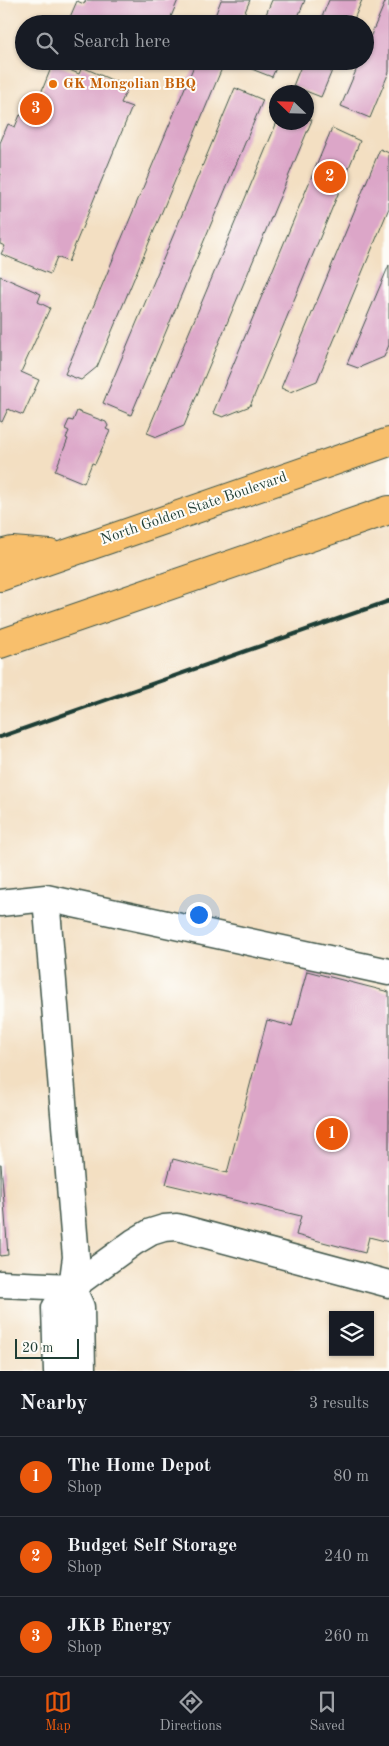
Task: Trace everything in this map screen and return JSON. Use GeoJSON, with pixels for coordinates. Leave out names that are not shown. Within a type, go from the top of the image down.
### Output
{"type":"FeatureCollection","features":[{"type":"Feature","properties":{"kind":"main road","name":"North Golden State Boulevard"},"geometry":{"type":"LineString","coordinates":[[0,576],[389,442]]}},
{"type":"Feature","properties":{"kind":"main road"},"geometry":{"type":"LineString","coordinates":[[0,644],[389,510]]}},
{"type":"Feature","properties":{"kind":"main road"},"geometry":{"type":"LineString","coordinates":[[0,554],[12,551],[60,554]]}},
{"type":"Feature","properties":{"kind":"lane"},"geometry":{"type":"LineString","coordinates":[[0,903],[46,898],[389,972]]}},
{"type":"Feature","properties":{"kind":"lane"},"geometry":{"type":"LineString","coordinates":[[46,898],[76,1258],[72,1286],[81,1307],[82,1371]]}},
{"type":"Feature","properties":{"kind":"lane"},"geometry":{"type":"LineString","coordinates":[[57,1371],[55,1308],[72,1286],[134,1242],[151,1232],[164,1228],[177,1228],[389,1284]]}},
{"type":"Feature","properties":{"kind":"lane"},"geometry":{"type":"LineString","coordinates":[[0,1284],[72,1286]]}},
{"type":"Feature","properties":{"kind":"building"},"geometry":{"type":"Polygon","coordinates":[[[86,0],[178,0],[172,15],[71,15],[77,1],[84,4],[86,0]]]}},
{"type":"Feature","properties":{"kind":"building"},"geometry":{"type":"Polygon","coordinates":[[[221,0],[250,0],[244,15],[215,15],[221,0]]]}},
{"type":"Feature","properties":{"kind":"building"},"geometry":{"type":"Polygon","coordinates":[[[272,0],[305,0],[299,15],[266,15],[272,0]]]}},
{"type":"Feature","properties":{"kind":"building"},"geometry":{"type":"Polygon","coordinates":[[[329,0],[362,0],[356,15],[323,15],[329,0]]]}},
{"type":"Feature","properties":{"kind":"building"},"geometry":{"type":"Polygon","coordinates":[[[386,0],[389,0],[389,72],[370,118],[341,106],[356,70],[374,70],[374,28],[386,0]]]}},
{"type":"Feature","properties":{"kind":"building"},"geometry":{"type":"Polygon","coordinates":[[[50,70],[70,70],[79,74],[81,70],[89,70],[128,87],[121,103],[132,107],[68,262],[57,257],[50,274],[1,254],[5,246],[0,244],[0,143],[8,124],[15,127],[20,115],[25,117],[36,91],[41,93],[50,70]]]}},
{"type":"Feature","properties":{"kind":"building"},"geometry":{"type":"Polygon","coordinates":[[[192,70],[221,70],[97,367],[81,380],[65,374],[192,70]]]}},
{"type":"Feature","properties":{"kind":"building"},"geometry":{"type":"Polygon","coordinates":[[[254,70],[275,70],[272,77],[254,70]]]}},
{"type":"Feature","properties":{"kind":"building"},"geometry":{"type":"Polygon","coordinates":[[[299,70],[332,70],[321,97],[314,94],[314,85],[293,85],[299,70]]]}},
{"type":"Feature","properties":{"kind":"building"},"geometry":{"type":"Polygon","coordinates":[[[235,88],[263,100],[131,415],[103,403],[235,88]]]}},
{"type":"Feature","properties":{"kind":"building"},"geometry":{"type":"Polygon","coordinates":[[[332,128],[360,141],[250,406],[223,417],[213,413],[332,128]]]}},
{"type":"Feature","properties":{"kind":"building"},"geometry":{"type":"Polygon","coordinates":[[[274,130],[308,130],[184,426],[157,437],[147,433],[274,130]]]}},
{"type":"Feature","properties":{"kind":"building"},"geometry":{"type":"Polygon","coordinates":[[[380,149],[389,153],[389,208],[317,381],[290,392],[281,388],[380,149]]]}},
{"type":"Feature","properties":{"kind":"building"},"geometry":{"type":"Polygon","coordinates":[[[389,265],[389,345],[384,357],[358,368],[347,364],[389,265]]]}},
{"type":"Feature","properties":{"kind":"building"},"geometry":{"type":"Polygon","coordinates":[[[0,276],[41,294],[38,302],[50,308],[21,372],[39,380],[23,415],[8,409],[2,422],[0,421],[0,276]]]}},
{"type":"Feature","properties":{"kind":"building"},"geometry":{"type":"Polygon","coordinates":[[[77,411],[106,422],[108,426],[106,429],[110,431],[95,464],[92,463],[84,483],[55,471],[68,439],[66,438],[69,431],[65,429],[69,420],[73,421],[77,411]]]}},
{"type":"Feature","properties":{"kind":"building"},"geometry":{"type":"Polygon","coordinates":[[[307,971],[389,992],[389,1242],[369,1237],[365,1253],[296,1235],[301,1216],[166,1184],[173,1159],[227,1173],[267,1020],[292,1026],[307,971]]]}},
{"type":"Feature","properties":{"kind":"building"},"geometry":{"type":"Polygon","coordinates":[[[0,1164],[8,1255],[0,1256],[0,1164]]]}},
{"type":"Feature","properties":{"kind":"railway"},"geometry":{"type":"LineString","coordinates":[[0,737],[389,601]]}},
{"type":"Feature","properties":{"kind":"place","name":"GK Mongolian BBQ"},"geometry":{"type":"Point","coordinates":[53,84]}},
{"type":"Feature","properties":{"kind":"place","name":"JKB Energy"},"geometry":{"type":"Point","coordinates":[36,109]}},
{"type":"Feature","properties":{"kind":"place","name":"Budget Self Storage"},"geometry":{"type":"Point","coordinates":[330,177]}},
{"type":"Feature","properties":{"kind":"place","name":"The Home Depot"},"geometry":{"type":"Point","coordinates":[332,1134]}}]}
